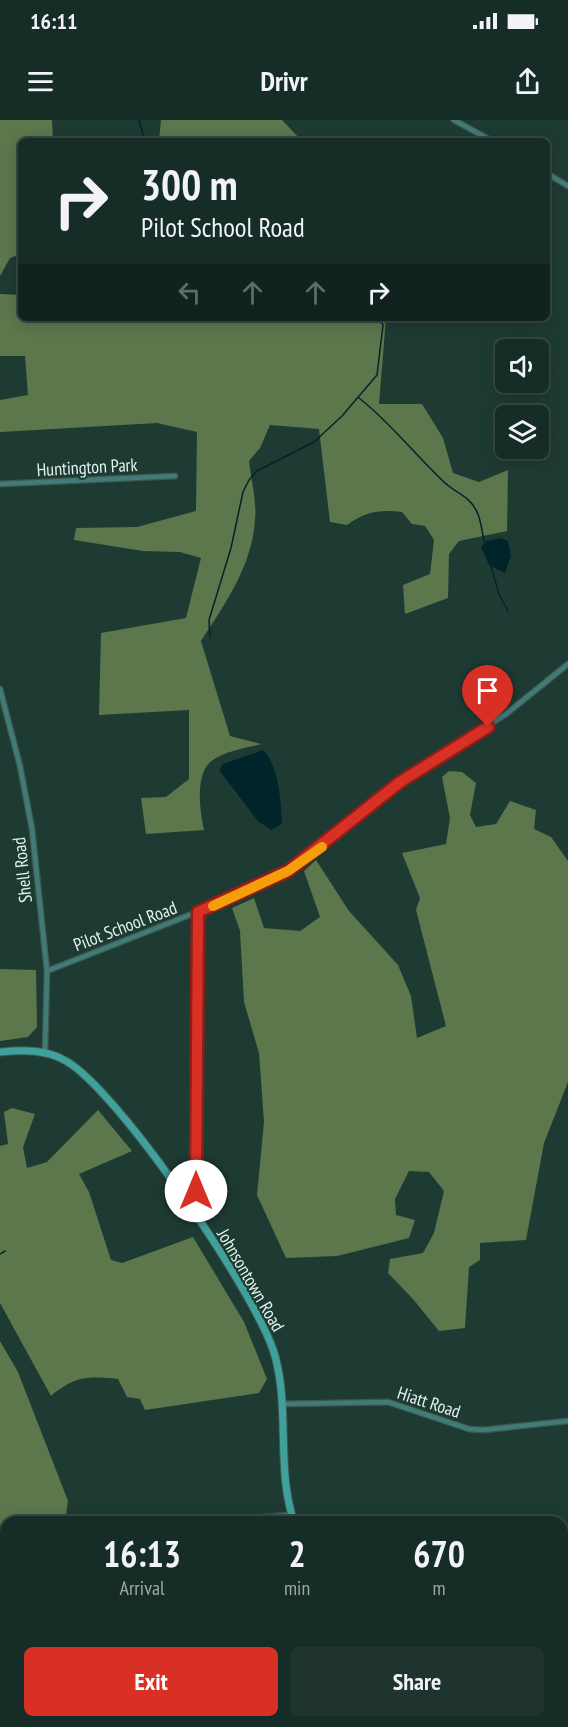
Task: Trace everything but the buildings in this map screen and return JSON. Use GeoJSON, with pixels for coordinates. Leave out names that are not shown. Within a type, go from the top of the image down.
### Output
{"type":"FeatureCollection","features":[{"type":"Feature","properties":{"kind":"street"},"geometry":{"type":"LineString","coordinates":[[454,120],[487,138]]}},
{"type":"Feature","properties":{"kind":"street"},"geometry":{"type":"LineString","coordinates":[[550,175],[568,186]]}},
{"type":"Feature","properties":{"kind":"street","name":"Huntington Park"},"geometry":{"type":"LineString","coordinates":[[0,484],[175,476]]}},
{"type":"Feature","properties":{"kind":"street","name":"Pilot School Road"},"geometry":{"type":"LineString","coordinates":[[47,971],[198,912],[288,871],[400,782],[506,714],[568,663]]}},
{"type":"Feature","properties":{"kind":"street","name":"Shell Road"},"geometry":{"type":"LineString","coordinates":[[0,689],[26,791],[47,971],[45,1052]]}},
{"type":"Feature","properties":{"kind":"street"},"geometry":{"type":"LineString","coordinates":[[196,1214],[198,912]]}},
{"type":"Feature","properties":{"kind":"street","name":"Johnsontown Road"},"geometry":{"type":"LineString","coordinates":[[0,1052],[21,1050],[45,1052],[64,1059],[84,1072],[146,1147],[196,1214],[266,1333],[277,1366],[285,1471],[292,1516]]}},
{"type":"Feature","properties":{"kind":"street","name":"Hiatt Road"},"geometry":{"type":"LineString","coordinates":[[281,1404],[388,1402],[469,1429],[483,1430],[568,1421]]}},
{"type":"Feature","properties":{"kind":"green space"},"geometry":{"type":"Polygon","coordinates":[[[0,120],[52,120],[53,138],[18,138],[18,255],[10,258],[0,276],[0,120]]]}},
{"type":"Feature","properties":{"kind":"green space"},"geometry":{"type":"Polygon","coordinates":[[[161,120],[282,120],[299,138],[159,138],[161,120]]]}},
{"type":"Feature","properties":{"kind":"green space"},"geometry":{"type":"Polygon","coordinates":[[[0,294],[18,295],[18,321],[386,321],[379,404],[422,404],[443,438],[453,473],[479,482],[508,470],[507,531],[459,541],[449,554],[448,598],[405,614],[403,585],[430,574],[434,540],[425,526],[412,524],[402,512],[394,511],[366,514],[347,525],[330,522],[319,429],[270,425],[260,448],[249,461],[255,513],[249,553],[236,584],[201,641],[230,736],[261,744],[224,754],[207,766],[203,773],[200,793],[204,830],[146,834],[141,798],[166,797],[189,779],[189,710],[99,715],[101,633],[186,618],[201,558],[180,552],[143,551],[74,540],[76,528],[137,527],[196,511],[197,432],[157,423],[0,432],[0,400],[28,395],[25,356],[0,356],[0,294]]]}},
{"type":"Feature","properties":{"kind":"green space"},"geometry":{"type":"Polygon","coordinates":[[[449,771],[462,772],[476,783],[470,815],[476,827],[496,824],[510,801],[536,810],[534,829],[551,837],[568,861],[568,1082],[544,1143],[526,1240],[480,1243],[480,1260],[469,1267],[465,1328],[439,1331],[388,1273],[390,1259],[423,1253],[434,1233],[444,1191],[429,1172],[409,1171],[395,1199],[396,1215],[415,1220],[409,1238],[337,1256],[286,1258],[257,1195],[264,1122],[259,1053],[244,1002],[240,931],[232,908],[254,898],[264,928],[300,931],[320,917],[304,871],[316,860],[349,911],[398,965],[411,996],[417,1038],[446,1026],[416,910],[420,898],[402,853],[446,844],[450,818],[442,777],[449,771]]]}},
{"type":"Feature","properties":{"kind":"green space"},"geometry":{"type":"Polygon","coordinates":[[[0,969],[36,970],[37,1027],[28,1037],[0,1041],[0,969]]]}},
{"type":"Feature","properties":{"kind":"green space"},"geometry":{"type":"Polygon","coordinates":[[[12,1108],[35,1114],[23,1147],[27,1168],[47,1162],[98,1110],[132,1151],[79,1174],[89,1192],[111,1260],[122,1263],[193,1237],[244,1322],[267,1379],[259,1393],[145,1410],[140,1399],[127,1397],[118,1379],[90,1378],[67,1384],[51,1396],[0,1303],[0,1146],[8,1144],[4,1112],[12,1108]]]}},
{"type":"Feature","properties":{"kind":"green space"},"geometry":{"type":"Polygon","coordinates":[[[0,1341],[18,1372],[68,1501],[66,1516],[0,1516],[0,1341]]]}},
{"type":"Feature","properties":{"kind":"water"},"geometry":{"type":"Polygon","coordinates":[[[501,538],[508,541],[511,556],[505,573],[489,565],[481,547],[486,541],[501,538]]]}},
{"type":"Feature","properties":{"kind":"water"},"geometry":{"type":"Polygon","coordinates":[[[263,750],[273,765],[281,805],[282,824],[271,830],[258,821],[219,770],[223,764],[263,750]]]}},
{"type":"Feature","properties":{"kind":"waterway"},"geometry":{"type":"LineString","coordinates":[[139,120],[144,138]]}},
{"type":"Feature","properties":{"kind":"waterway"},"geometry":{"type":"LineString","coordinates":[[210,638],[209,620],[231,548],[243,492],[249,480],[257,471],[314,442],[342,416],[377,375],[383,325],[380,321]]}},
{"type":"Feature","properties":{"kind":"waterway"},"geometry":{"type":"LineString","coordinates":[[359,398],[382,418],[445,483],[470,501],[479,517],[484,541]]}},
{"type":"Feature","properties":{"kind":"waterway"},"geometry":{"type":"LineString","coordinates":[[491,566],[499,594],[508,611]]}},
{"type":"Feature","properties":{"kind":"waterway"},"geometry":{"type":"LineString","coordinates":[[0,1254],[5,1251]]}},
{"type":"Feature","properties":{"kind":"slow traffic"},"geometry":{"type":"LineString","coordinates":[[213,906],[259,887],[288,871],[322,847]]}},
{"type":"Feature","properties":{"kind":"route"},"geometry":{"type":"LineString","coordinates":[[196,1191],[198,912],[243,894],[288,871],[313,854],[423,765],[488,727]]}}]}
